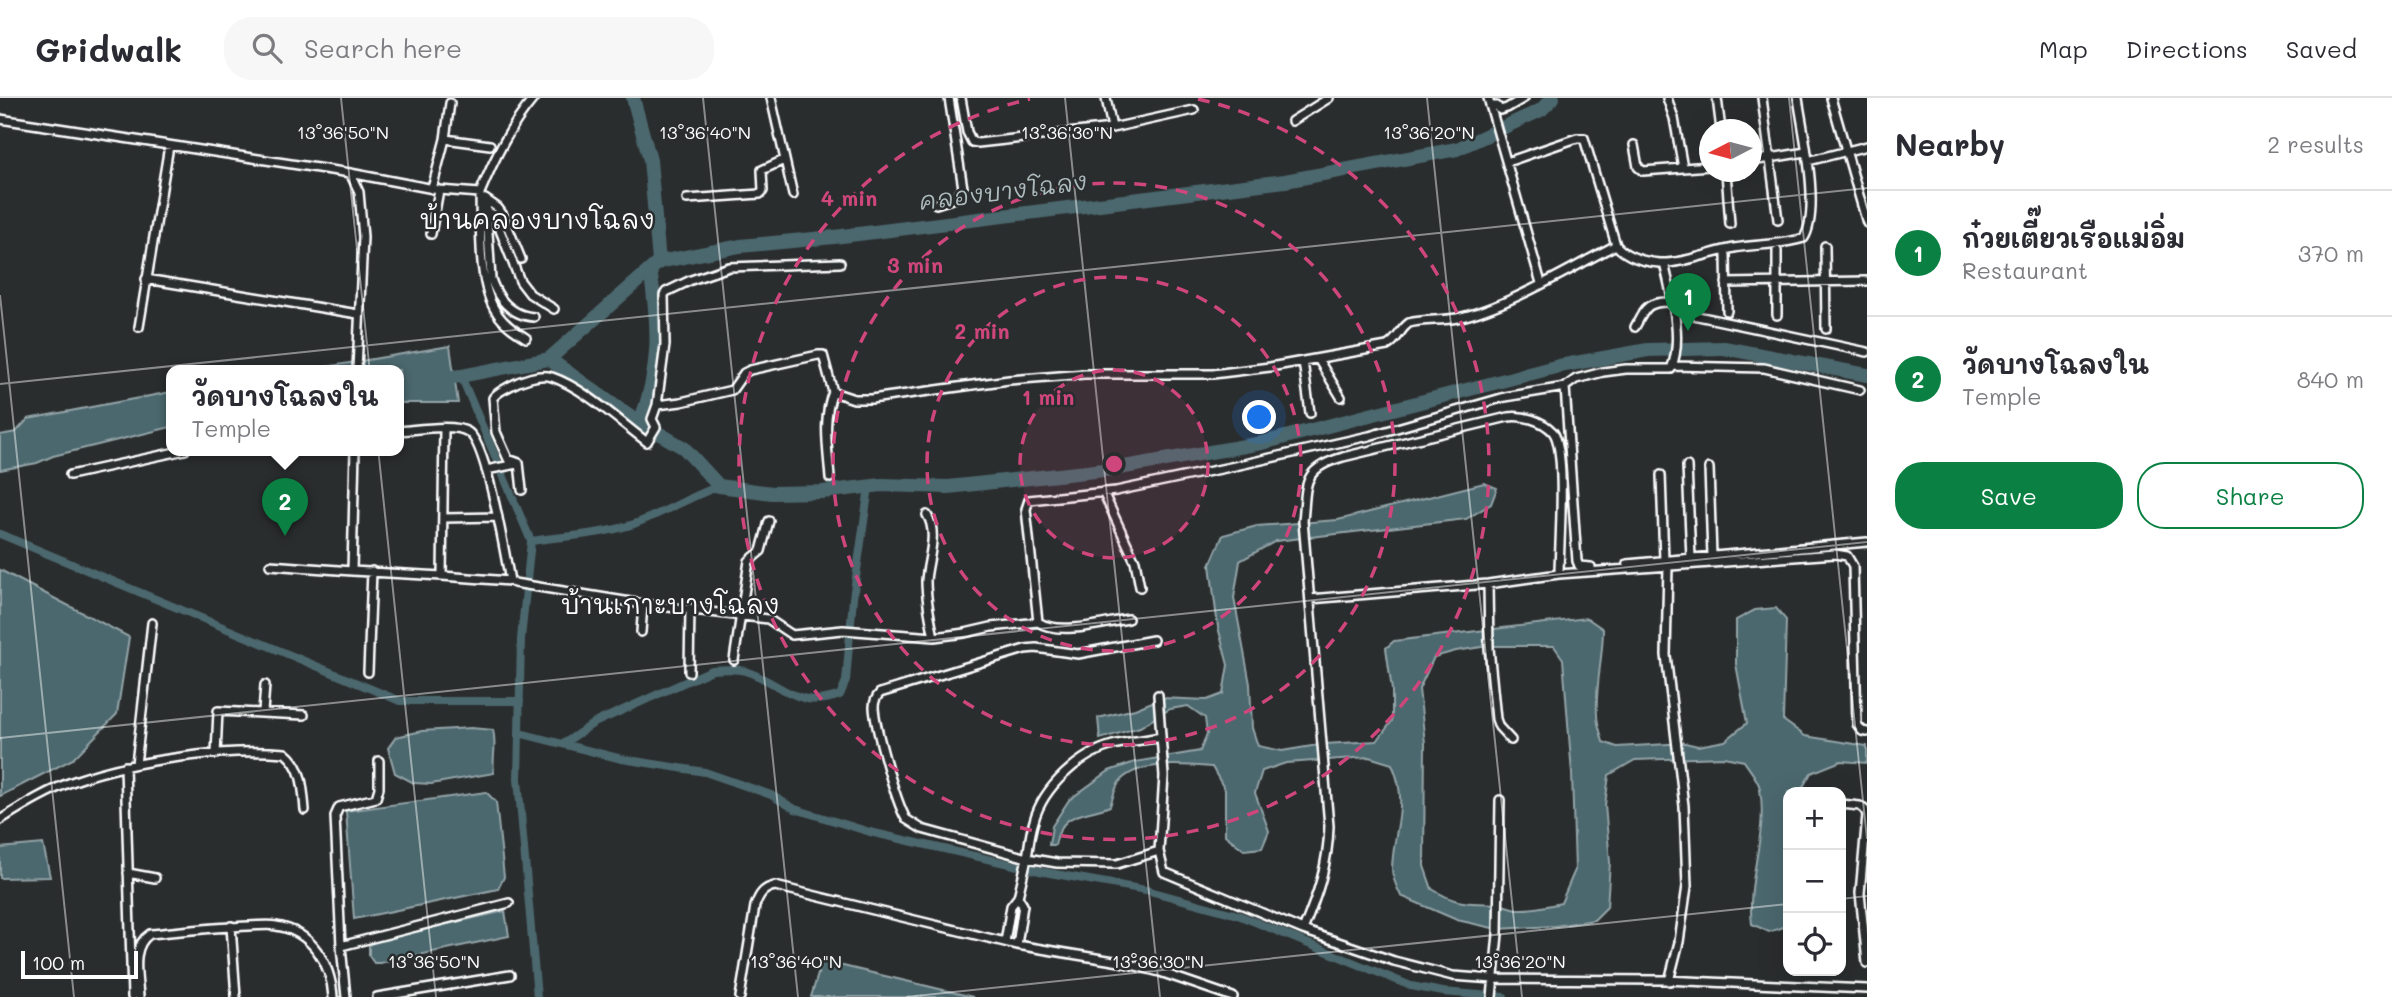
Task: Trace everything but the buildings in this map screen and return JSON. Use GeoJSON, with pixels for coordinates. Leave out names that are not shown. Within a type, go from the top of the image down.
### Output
{"type":"FeatureCollection","features":[{"type":"Feature","properties":{"kind":"street"},"geometry":{"type":"LineString","coordinates":[[526,338],[505,324],[490,301],[483,263],[481,193],[495,156],[517,118],[534,98]]}},
{"type":"Feature","properties":{"kind":"street"},"geometry":{"type":"LineString","coordinates":[[771,98],[793,195]]}},
{"type":"Feature","properties":{"kind":"street"},"geometry":{"type":"LineString","coordinates":[[936,204],[955,198],[962,187],[949,98]]}},
{"type":"Feature","properties":{"kind":"street"},"geometry":{"type":"LineString","coordinates":[[961,98],[967,132],[974,143],[1112,128],[1194,110]]}},
{"type":"Feature","properties":{"kind":"street"},"geometry":{"type":"LineString","coordinates":[[1107,98],[1112,128]]}},
{"type":"Feature","properties":{"kind":"street"},"geometry":{"type":"LineString","coordinates":[[1292,121],[1329,98]]}},
{"type":"Feature","properties":{"kind":"street"},"geometry":{"type":"LineString","coordinates":[[1490,104],[1502,110],[1524,98]]}},
{"type":"Feature","properties":{"kind":"street"},"geometry":{"type":"LineString","coordinates":[[1667,98],[1674,118],[1683,168]]}},
{"type":"Feature","properties":{"kind":"street"},"geometry":{"type":"LineString","coordinates":[[1717,98],[1720,119]]}},
{"type":"Feature","properties":{"kind":"street"},"geometry":{"type":"LineString","coordinates":[[1762,98],[1778,220]]}},
{"type":"Feature","properties":{"kind":"street"},"geometry":{"type":"LineString","coordinates":[[1505,159],[1584,138],[1616,245],[1626,254],[1637,258],[1664,263],[1721,250],[1789,243],[1804,238],[1812,217],[1807,156],[1798,98]]}},
{"type":"Feature","properties":{"kind":"street"},"geometry":{"type":"LineString","coordinates":[[1831,98],[1867,223]]}},
{"type":"Feature","properties":{"kind":"street"},"geometry":{"type":"LineString","coordinates":[[432,234],[436,189],[450,103]]}},
{"type":"Feature","properties":{"kind":"street"},"geometry":{"type":"LineString","coordinates":[[1490,104],[1541,283]]}},
{"type":"Feature","properties":{"kind":"street"},"geometry":{"type":"LineString","coordinates":[[0,119],[350,173],[436,189],[481,193]]}},
{"type":"Feature","properties":{"kind":"street"},"geometry":{"type":"LineString","coordinates":[[446,139],[490,145]]}},
{"type":"Feature","properties":{"kind":"street"},"geometry":{"type":"LineString","coordinates":[[1634,145],[1638,167],[1643,171],[1699,167]]}},
{"type":"Feature","properties":{"kind":"street"},"geometry":{"type":"LineString","coordinates":[[139,327],[169,146]]}},
{"type":"Feature","properties":{"kind":"street"},"geometry":{"type":"LineString","coordinates":[[1762,159],[1807,156],[1867,146]]}},
{"type":"Feature","properties":{"kind":"street"},"geometry":{"type":"LineString","coordinates":[[687,199],[760,194],[764,191],[762,170],[784,160]]}},
{"type":"Feature","properties":{"kind":"street"},"geometry":{"type":"LineString","coordinates":[[350,173],[359,192],[363,237],[357,365]]}},
{"type":"Feature","properties":{"kind":"street"},"geometry":{"type":"LineString","coordinates":[[1727,182],[1730,224]]}},
{"type":"Feature","properties":{"kind":"street"},"geometry":{"type":"LineString","coordinates":[[481,193],[486,201],[498,208],[503,215],[521,259]]}},
{"type":"Feature","properties":{"kind":"street"},"geometry":{"type":"LineString","coordinates":[[486,201],[491,279],[495,291],[499,298],[516,312],[534,317]]}},
{"type":"Feature","properties":{"kind":"street"},"geometry":{"type":"LineString","coordinates":[[486,211],[494,215],[520,281],[530,294],[554,309]]}},
{"type":"Feature","properties":{"kind":"street"},"geometry":{"type":"LineString","coordinates":[[834,392],[854,399],[871,399],[1009,380],[1085,374],[1213,374],[1318,359],[1387,346],[1395,341],[1403,327],[1409,323],[1458,318],[1517,296],[1616,245]]}},
{"type":"Feature","properties":{"kind":"street"},"geometry":{"type":"LineString","coordinates":[[1825,246],[1826,329]]}},
{"type":"Feature","properties":{"kind":"street"},"geometry":{"type":"LineString","coordinates":[[1777,251],[1777,315]]}},
{"type":"Feature","properties":{"kind":"street"},"geometry":{"type":"LineString","coordinates":[[1726,255],[1727,311]]}},
{"type":"Feature","properties":{"kind":"street"},"geometry":{"type":"LineString","coordinates":[[518,463],[508,459],[496,432],[493,398],[495,394],[530,378],[551,376],[578,391],[647,442],[656,427],[652,419],[657,405],[665,345],[666,292],[729,267],[840,263]]}},
{"type":"Feature","properties":{"kind":"street"},"geometry":{"type":"LineString","coordinates":[[1038,622],[1026,504],[1033,499],[1103,492],[1369,436],[1505,397],[1565,387],[1576,379],[1604,372],[1671,369],[1675,331],[1674,307],[1664,263]]}},
{"type":"Feature","properties":{"kind":"street"},"geometry":{"type":"LineString","coordinates":[[146,279],[358,314]]}},
{"type":"Feature","properties":{"kind":"street"},"geometry":{"type":"LineString","coordinates":[[1727,283],[1867,281]]}},
{"type":"Feature","properties":{"kind":"street"},"geometry":{"type":"LineString","coordinates":[[1635,327],[1642,313],[1653,302],[1867,352]]}},
{"type":"Feature","properties":{"kind":"street"},"geometry":{"type":"LineString","coordinates":[[657,405],[732,390],[744,373],[750,370],[823,355],[834,392],[827,407],[830,478]]}},
{"type":"Feature","properties":{"kind":"street"},"geometry":{"type":"LineString","coordinates":[[1318,359],[1341,397]]}},
{"type":"Feature","properties":{"kind":"street"},"geometry":{"type":"LineString","coordinates":[[1303,361],[1310,413]]}},
{"type":"Feature","properties":{"kind":"street"},"geometry":{"type":"LineString","coordinates":[[1673,362],[1764,368],[1860,390]]}},
{"type":"Feature","properties":{"kind":"street"},"geometry":{"type":"LineString","coordinates":[[1565,387],[1579,566],[1585,568],[1835,554],[1847,556],[1853,566],[1857,724],[1862,731],[1867,732]]}},
{"type":"Feature","properties":{"kind":"street"},"geometry":{"type":"LineString","coordinates":[[1303,930],[1316,898],[1328,852],[1329,826],[1303,521],[1307,481],[1316,468],[1324,462],[1520,416],[1537,421],[1554,433],[1559,446],[1559,574]]}},
{"type":"Feature","properties":{"kind":"street"},"geometry":{"type":"LineString","coordinates":[[442,576],[444,428]]}},
{"type":"Feature","properties":{"kind":"street"},"geometry":{"type":"LineString","coordinates":[[404,431],[461,429],[475,439],[486,470],[512,582]]}},
{"type":"Feature","properties":{"kind":"street"},"geometry":{"type":"LineString","coordinates":[[70,475],[166,454]]}},
{"type":"Feature","properties":{"kind":"street"},"geometry":{"type":"LineString","coordinates":[[352,571],[355,456]]}},
{"type":"Feature","properties":{"kind":"street"},"geometry":{"type":"LineString","coordinates":[[486,470],[518,463]]}},
{"type":"Feature","properties":{"kind":"street"},"geometry":{"type":"LineString","coordinates":[[518,463],[522,489]]}},
{"type":"Feature","properties":{"kind":"street"},"geometry":{"type":"LineString","coordinates":[[1687,466],[1691,558]]}},
{"type":"Feature","properties":{"kind":"street"},"geometry":{"type":"LineString","coordinates":[[1709,468],[1712,556]]}},
{"type":"Feature","properties":{"kind":"street"},"geometry":{"type":"LineString","coordinates":[[1661,475],[1667,654],[1684,806],[1687,886],[1679,943],[1670,981]]}},
{"type":"Feature","properties":{"kind":"street"},"geometry":{"type":"LineString","coordinates":[[1103,492],[1135,561],[1140,587]]}},
{"type":"Feature","properties":{"kind":"street"},"geometry":{"type":"LineString","coordinates":[[927,515],[932,526],[926,580],[927,605],[934,637]]}},
{"type":"Feature","properties":{"kind":"street"},"geometry":{"type":"LineString","coordinates":[[444,518],[498,517]]}},
{"type":"Feature","properties":{"kind":"street"},"geometry":{"type":"LineString","coordinates":[[733,660],[749,561],[761,551],[769,521]]}},
{"type":"Feature","properties":{"kind":"street"},"geometry":{"type":"LineString","coordinates":[[1310,599],[1488,583],[1691,558],[1867,542]]}},
{"type":"Feature","properties":{"kind":"street"},"geometry":{"type":"LineString","coordinates":[[270,565],[512,582],[643,604],[768,618],[792,635],[843,630],[934,637],[1038,622],[1044,626],[1060,628],[1128,619]]}},
{"type":"Feature","properties":{"kind":"street"},"geometry":{"type":"LineString","coordinates":[[368,672],[372,571]]}},
{"type":"Feature","properties":{"kind":"street"},"geometry":{"type":"LineString","coordinates":[[1488,583],[1489,648],[1497,724],[1511,740]]}},
{"type":"Feature","properties":{"kind":"street"},"geometry":{"type":"LineString","coordinates":[[641,632],[643,604]]}},
{"type":"Feature","properties":{"kind":"street"},"geometry":{"type":"LineString","coordinates":[[689,672],[690,608]]}},
{"type":"Feature","properties":{"kind":"street"},"geometry":{"type":"LineString","coordinates":[[136,764],[152,623]]}},
{"type":"Feature","properties":{"kind":"street"},"geometry":{"type":"LineString","coordinates":[[1153,640],[1078,654],[1025,649],[880,693],[875,699],[874,709],[878,731],[906,819],[922,829],[1027,861],[1117,864],[1159,850]]}},
{"type":"Feature","properties":{"kind":"street"},"geometry":{"type":"LineString","coordinates":[[263,712],[265,685]]}},
{"type":"Feature","properties":{"kind":"street"},"geometry":{"type":"LineString","coordinates":[[1158,695],[1164,776],[1159,850],[1161,867],[1167,875],[1303,930],[1426,971],[1453,976],[1867,989]]}},
{"type":"Feature","properties":{"kind":"street"},"geometry":{"type":"LineString","coordinates":[[216,754],[218,711],[304,715]]}},
{"type":"Feature","properties":{"kind":"street"},"geometry":{"type":"LineString","coordinates":[[1005,942],[1011,906],[1018,897],[1022,883],[1040,803],[1063,776],[1082,760],[1112,745],[1161,737]]}},
{"type":"Feature","properties":{"kind":"street"},"geometry":{"type":"LineString","coordinates":[[0,820],[64,785],[125,766],[246,751],[285,753],[295,762],[300,773],[305,810]]}},
{"type":"Feature","properties":{"kind":"street"},"geometry":{"type":"LineString","coordinates":[[346,997],[335,812],[339,807],[376,799],[379,793],[379,761]]}},
{"type":"Feature","properties":{"kind":"street"},"geometry":{"type":"LineString","coordinates":[[125,766],[132,997]]}},
{"type":"Feature","properties":{"kind":"street"},"geometry":{"type":"LineString","coordinates":[[1492,995],[1498,934],[1500,800]]}},
{"type":"Feature","properties":{"kind":"street"},"geometry":{"type":"LineString","coordinates":[[1846,805],[1860,806],[1867,815],[1860,893],[1867,963]]}},
{"type":"Feature","properties":{"kind":"street"},"geometry":{"type":"LineString","coordinates":[[128,873],[155,878]]}},
{"type":"Feature","properties":{"kind":"street"},"geometry":{"type":"LineString","coordinates":[[740,997],[755,906],[766,887],[782,886],[1017,945],[1120,962],[1160,972],[1233,997]]}},
{"type":"Feature","properties":{"kind":"street"},"geometry":{"type":"LineString","coordinates":[[1017,945],[1023,905],[1018,897]]}},
{"type":"Feature","properties":{"kind":"street"},"geometry":{"type":"LineString","coordinates":[[341,946],[509,902]]}},
{"type":"Feature","properties":{"kind":"street"},"geometry":{"type":"LineString","coordinates":[[139,997],[137,952],[142,939],[150,934],[231,926],[274,925],[304,938],[318,951],[329,973],[333,997]]}},
{"type":"Feature","properties":{"kind":"street"},"geometry":{"type":"LineString","coordinates":[[231,926],[236,997]]}},
{"type":"Feature","properties":{"kind":"street"},"geometry":{"type":"LineString","coordinates":[[377,997],[510,975]]}},
{"type":"Feature","properties":{"kind":"water"},"geometry":{"type":"Polygon","coordinates":[[[450,346],[458,403],[404,403],[404,365],[338,365],[450,346]]]}},
{"type":"Feature","properties":{"kind":"water"},"geometry":{"type":"Polygon","coordinates":[[[166,393],[166,428],[53,456],[37,463],[0,470],[0,435],[16,432],[28,419],[166,393]]]}},
{"type":"Feature","properties":{"kind":"water"},"geometry":{"type":"Polygon","coordinates":[[[1484,483],[1497,488],[1491,504],[1466,519],[1276,541],[1240,561],[1234,598],[1250,684],[1252,728],[1258,746],[1282,751],[1324,744],[1377,741],[1392,721],[1392,690],[1386,648],[1394,641],[1587,618],[1603,629],[1597,704],[1603,742],[1617,747],[1685,743],[1698,746],[1725,741],[1747,723],[1736,664],[1736,620],[1755,610],[1776,608],[1786,620],[1783,720],[1805,736],[1867,746],[1867,763],[1841,761],[1811,773],[1803,787],[1783,787],[1783,927],[1769,932],[1752,924],[1752,891],[1761,823],[1760,789],[1744,761],[1724,757],[1635,760],[1609,775],[1605,805],[1610,862],[1607,907],[1594,920],[1555,926],[1497,929],[1457,920],[1401,896],[1392,869],[1400,792],[1392,764],[1369,757],[1286,763],[1262,771],[1255,793],[1269,831],[1262,848],[1244,850],[1225,835],[1225,790],[1212,767],[1177,765],[1140,769],[1129,774],[1119,783],[1110,806],[1068,820],[1058,834],[1055,845],[1049,845],[1052,826],[1069,800],[1109,771],[1135,762],[1200,751],[1207,734],[1205,718],[1188,706],[1170,709],[1140,727],[1100,739],[1098,718],[1135,709],[1162,698],[1207,700],[1223,694],[1228,665],[1218,627],[1210,565],[1223,535],[1257,526],[1338,520],[1484,483]],[[1488,646],[1434,657],[1419,689],[1425,743],[1424,866],[1432,889],[1449,898],[1517,909],[1561,903],[1575,870],[1572,774],[1563,659],[1554,646],[1488,646]]]}},
{"type":"Feature","properties":{"kind":"water"},"geometry":{"type":"Polygon","coordinates":[[[0,570],[129,637],[117,714],[73,759],[0,796],[0,570]]]}},
{"type":"Feature","properties":{"kind":"water"},"geometry":{"type":"Polygon","coordinates":[[[471,728],[493,730],[494,773],[431,784],[414,783],[395,773],[388,748],[396,737],[422,731],[471,728]]]}},
{"type":"Feature","properties":{"kind":"water"},"geometry":{"type":"Polygon","coordinates":[[[486,792],[496,802],[504,877],[498,889],[354,919],[346,811],[486,792]]]}},
{"type":"Feature","properties":{"kind":"water"},"geometry":{"type":"Polygon","coordinates":[[[43,844],[50,877],[0,878],[0,848],[43,844]]]}},
{"type":"Feature","properties":{"kind":"water"},"geometry":{"type":"Polygon","coordinates":[[[505,911],[509,936],[380,963],[374,963],[369,956],[369,946],[373,941],[505,911]]]}},
{"type":"Feature","properties":{"kind":"water"},"geometry":{"type":"Polygon","coordinates":[[[822,961],[973,997],[811,997],[822,961]]]}},
{"type":"Feature","properties":{"kind":"waterway"},"geometry":{"type":"LineString","coordinates":[[633,98],[650,160],[659,262]]}},
{"type":"Feature","properties":{"kind":"waterway","name":"คลองบางโฉลง"},"geometry":{"type":"LineString","coordinates":[[404,383],[461,376],[549,359],[659,262],[740,246],[834,237],[1285,181],[1457,149],[1541,110],[1553,98]]}},
{"type":"Feature","properties":{"kind":"waterway"},"geometry":{"type":"LineString","coordinates":[[640,422],[655,365],[656,328],[650,270]]}},
{"type":"Feature","properties":{"kind":"waterway"},"geometry":{"type":"LineString","coordinates":[[549,359],[626,414],[684,448],[719,486],[772,493],[822,492],[882,485],[948,487],[1113,469],[1262,443],[1559,366],[1648,350],[1724,348],[1867,375]]}},
{"type":"Feature","properties":{"kind":"waterway"},"geometry":{"type":"LineString","coordinates":[[461,376],[531,541],[521,639],[518,779],[537,997]]}},
{"type":"Feature","properties":{"kind":"waterway"},"geometry":{"type":"LineString","coordinates":[[531,541],[621,528],[645,520],[719,486]]}},
{"type":"Feature","properties":{"kind":"waterway"},"geometry":{"type":"LineString","coordinates":[[563,744],[594,723],[712,670],[745,671],[790,693],[812,700],[840,695],[846,681],[853,598],[869,487]]}},
{"type":"Feature","properties":{"kind":"waterway"},"geometry":{"type":"LineString","coordinates":[[0,534],[400,701],[520,701]]}},
{"type":"Feature","properties":{"kind":"waterway"},"geometry":{"type":"LineString","coordinates":[[519,733],[622,759],[705,772],[771,795],[795,809],[870,832],[1044,872],[1146,890],[1238,915],[1411,986],[1443,992],[1504,997]]}},
{"type":"Feature","properties":{"kind":"place","name":"ก๋วยเตี๊ยวเรือแม่อิ่ม"},"geometry":{"type":"Point","coordinates":[1688,331]}},
{"type":"Feature","properties":{"kind":"place","name":"วัดบางโฉลงใน"},"geometry":{"type":"Point","coordinates":[285,536]}},
{"type":"Feature","properties":{"kind":"district","name":"บ้านคลองบางโฉลง"},"geometry":{"type":"Point","coordinates":[537,220]}},
{"type":"Feature","properties":{"kind":"district","name":"บ้านเกาะบางโฉลง"},"geometry":{"type":"Point","coordinates":[670,605]}}]}
